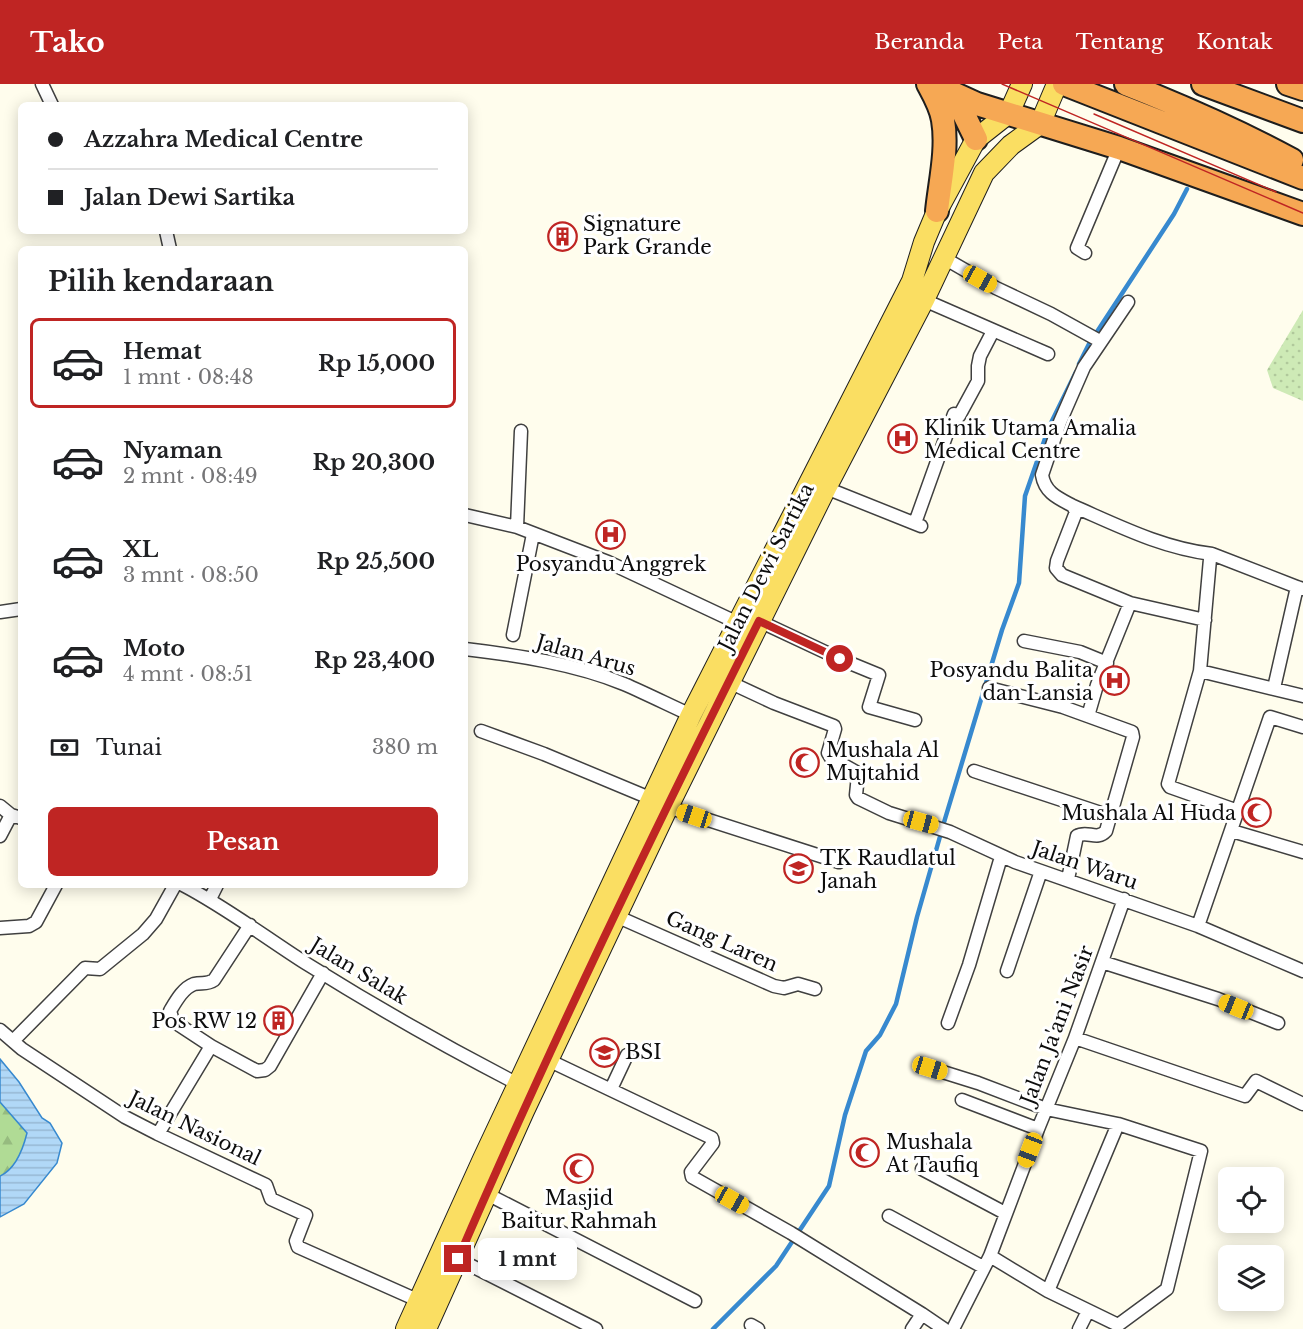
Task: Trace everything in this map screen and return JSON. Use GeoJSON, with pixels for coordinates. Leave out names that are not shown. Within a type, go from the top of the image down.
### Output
{"type":"FeatureCollection","features":[{"type":"Feature","properties":{"kind":"highway"},"geometry":{"type":"LineString","coordinates":[[928,84],[943,120],[944,145],[937,211]]}},
{"type":"Feature","properties":{"kind":"highway"},"geometry":{"type":"LineString","coordinates":[[933,84],[978,104],[1119,148],[1303,214]]}},
{"type":"Feature","properties":{"kind":"highway"},"geometry":{"type":"LineString","coordinates":[[1064,84],[1303,178]]}},
{"type":"Feature","properties":{"kind":"highway"},"geometry":{"type":"LineString","coordinates":[[1126,84],[1200,113],[1303,167]]}},
{"type":"Feature","properties":{"kind":"highway"},"geometry":{"type":"LineString","coordinates":[[1203,84],[1303,121]]}},
{"type":"Feature","properties":{"kind":"highway"},"geometry":{"type":"LineString","coordinates":[[1288,84],[1303,89]]}},
{"type":"Feature","properties":{"kind":"highway"},"geometry":{"type":"LineString","coordinates":[[954,94],[976,139]]}},
{"type":"Feature","properties":{"kind":"main road"},"geometry":{"type":"LineString","coordinates":[[1009,113],[1022,84]]}},
{"type":"Feature","properties":{"kind":"main road"},"geometry":{"type":"LineString","coordinates":[[1040,124],[1057,84]]}},
{"type":"Feature","properties":{"kind":"main road","name":"Jalan Dewi Sartika"},"geometry":{"type":"LineString","coordinates":[[406,1329],[427,1305],[458,1259],[616,916],[692,715],[912,281],[924,242],[937,211],[976,139],[1009,113]]}},
{"type":"Feature","properties":{"kind":"main road","name":"Jalan Dewi Sartika"},"geometry":{"type":"LineString","coordinates":[[426,1329],[427,1305],[518,1084],[660,803],[729,682],[826,488],[924,300],[984,173],[1011,145],[1040,124]]}},
{"type":"Feature","properties":{"kind":"street"},"geometry":{"type":"LineString","coordinates":[[42,84],[51,102]]}},
{"type":"Feature","properties":{"kind":"street"},"geometry":{"type":"LineString","coordinates":[[1085,254],[1077,248],[1119,148]]}},
{"type":"Feature","properties":{"kind":"street"},"geometry":{"type":"LineString","coordinates":[[944,258],[996,288],[1095,338]]}},
{"type":"Feature","properties":{"kind":"street"},"geometry":{"type":"LineString","coordinates":[[924,300],[1048,354]]}},
{"type":"Feature","properties":{"kind":"street"},"geometry":{"type":"LineString","coordinates":[[1128,302],[1084,367],[1060,422],[1042,475],[1043,483],[1052,495],[1150,540],[1212,554],[1300,588],[1274,688]]}},
{"type":"Feature","properties":{"kind":"street"},"geometry":{"type":"LineString","coordinates":[[826,488],[918,525],[954,414],[959,416],[978,381],[978,366],[993,331]]}},
{"type":"Feature","properties":{"kind":"street"},"geometry":{"type":"LineString","coordinates":[[517,527],[521,431]]}},
{"type":"Feature","properties":{"kind":"street"},"geometry":{"type":"LineString","coordinates":[[1073,506],[1076,512],[1057,561],[1057,571],[1130,603],[1204,620]]}},
{"type":"Feature","properties":{"kind":"street"},"geometry":{"type":"LineString","coordinates":[[468,516],[517,527],[608,562],[738,623]]}},
{"type":"Feature","properties":{"kind":"street"},"geometry":{"type":"LineString","coordinates":[[513,635],[533,534]]}},
{"type":"Feature","properties":{"kind":"street"},"geometry":{"type":"LineString","coordinates":[[1212,554],[1200,671],[1168,784],[1238,811]]}},
{"type":"Feature","properties":{"kind":"street"},"geometry":{"type":"LineString","coordinates":[[1088,716],[1097,685],[1130,603]]}},
{"type":"Feature","properties":{"kind":"street"},"geometry":{"type":"LineString","coordinates":[[0,612],[18,609]]}},
{"type":"Feature","properties":{"kind":"street"},"geometry":{"type":"LineString","coordinates":[[759,621],[880,675],[869,707],[915,720]]}},
{"type":"Feature","properties":{"kind":"street"},"geometry":{"type":"LineString","coordinates":[[1024,641],[1080,652],[1107,663]]}},
{"type":"Feature","properties":{"kind":"street","name":"Jalan Arus"},"geometry":{"type":"LineString","coordinates":[[468,650],[509,654],[566,666],[622,683],[692,715]]}},
{"type":"Feature","properties":{"kind":"street"},"geometry":{"type":"LineString","coordinates":[[1200,671],[1303,696]]}},
{"type":"Feature","properties":{"kind":"street","name":"Jalan Waru"},"geometry":{"type":"LineString","coordinates":[[729,682],[774,703],[834,726],[828,753],[831,758],[856,772],[858,798],[889,813],[936,826],[1001,857],[1198,926],[1303,971]]}},
{"type":"Feature","properties":{"kind":"street"},"geometry":{"type":"LineString","coordinates":[[989,688],[1063,707],[1132,732],[1133,737],[1106,831],[1096,837],[1083,834],[1077,836],[1068,879]]}},
{"type":"Feature","properties":{"kind":"street"},"geometry":{"type":"LineString","coordinates":[[1198,926],[1270,717],[1303,727]]}},
{"type":"Feature","properties":{"kind":"street"},"geometry":{"type":"LineString","coordinates":[[481,731],[544,754],[660,803],[839,862]]}},
{"type":"Feature","properties":{"kind":"street"},"geometry":{"type":"LineString","coordinates":[[974,771],[1110,816]]}},
{"type":"Feature","properties":{"kind":"street"},"geometry":{"type":"LineString","coordinates":[[0,806],[16,817],[0,836]]}},
{"type":"Feature","properties":{"kind":"street"},"geometry":{"type":"LineString","coordinates":[[1232,831],[1303,852]]}},
{"type":"Feature","properties":{"kind":"street"},"geometry":{"type":"LineString","coordinates":[[948,1023],[969,966],[1001,857]]}},
{"type":"Feature","properties":{"kind":"street"},"geometry":{"type":"LineString","coordinates":[[1007,971],[1041,871]]}},
{"type":"Feature","properties":{"kind":"street"},"geometry":{"type":"LineString","coordinates":[[0,928],[29,926],[36,922],[54,888]]}},
{"type":"Feature","properties":{"kind":"street"},"geometry":{"type":"LineString","coordinates":[[13,1041],[85,968],[100,969],[143,934],[156,919],[173,888]]}},
{"type":"Feature","properties":{"kind":"street","name":"Jalan Salak"},"geometry":{"type":"LineString","coordinates":[[189,888],[210,899],[323,973],[453,1050],[518,1084]]}},
{"type":"Feature","properties":{"kind":"street"},"geometry":{"type":"LineString","coordinates":[[210,899],[216,888]]}},
{"type":"Feature","properties":{"kind":"street","name":"Jalan Ja'ani Nasir"},"geometry":{"type":"LineString","coordinates":[[952,1329],[990,1256],[1038,1129],[1076,1038],[1124,899]]}},
{"type":"Feature","properties":{"kind":"street","name":"Gang Laren"},"geometry":{"type":"LineString","coordinates":[[616,916],[774,986],[784,988],[798,984],[815,988]]}},
{"type":"Feature","properties":{"kind":"street"},"geometry":{"type":"LineString","coordinates":[[250,925],[214,980],[210,983],[197,983],[189,986],[177,998],[170,1011],[173,1021],[211,1046],[257,1071],[265,1070],[270,1066],[323,973]]}},
{"type":"Feature","properties":{"kind":"street"},"geometry":{"type":"LineString","coordinates":[[1102,962],[1218,999],[1278,1023]]}},
{"type":"Feature","properties":{"kind":"street","name":"Jalan Nasional"},"geometry":{"type":"LineString","coordinates":[[0,1030],[125,1117],[266,1185],[272,1199],[303,1213],[306,1218],[296,1240],[298,1247],[427,1305]]}},
{"type":"Feature","properties":{"kind":"street"},"geometry":{"type":"LineString","coordinates":[[1076,1038],[1245,1096],[1256,1081],[1303,1104]]}},
{"type":"Feature","properties":{"kind":"street"},"geometry":{"type":"LineString","coordinates":[[158,1134],[211,1046]]}},
{"type":"Feature","properties":{"kind":"street"},"geometry":{"type":"LineString","coordinates":[[610,1089],[627,1055]]}},
{"type":"Feature","properties":{"kind":"street"},"geometry":{"type":"LineString","coordinates":[[548,1060],[712,1138],[713,1143],[692,1172],[692,1177],[792,1233],[944,1329]]}},
{"type":"Feature","properties":{"kind":"street"},"geometry":{"type":"LineString","coordinates":[[930,1068],[978,1083],[1046,1109],[1118,1124],[1201,1151],[1167,1289],[1119,1327],[1048,1290],[990,1256]]}},
{"type":"Feature","properties":{"kind":"street"},"geometry":{"type":"LineString","coordinates":[[962,1100],[1038,1129]]}},
{"type":"Feature","properties":{"kind":"street"},"geometry":{"type":"LineString","coordinates":[[1048,1290],[1118,1124]]}},
{"type":"Feature","properties":{"kind":"street"},"geometry":{"type":"LineString","coordinates":[[922,1169],[1005,1213]]}},
{"type":"Feature","properties":{"kind":"street"},"geometry":{"type":"LineString","coordinates":[[486,1194],[695,1301]]}},
{"type":"Feature","properties":{"kind":"street"},"geometry":{"type":"LineString","coordinates":[[889,1216],[983,1267]]}},
{"type":"Feature","properties":{"kind":"street"},"geometry":{"type":"LineString","coordinates":[[458,1259],[596,1329]]}},
{"type":"Feature","properties":{"kind":"street"},"geometry":{"type":"LineString","coordinates":[[1079,1329],[1088,1311]]}},
{"type":"Feature","properties":{"kind":"street"},"geometry":{"type":"LineString","coordinates":[[912,1329],[922,1314]]}},
{"type":"Feature","properties":{"kind":"green space"},"geometry":{"type":"Polygon","coordinates":[[[1303,310],[1303,401],[1273,388],[1267,370],[1303,310]]]}},
{"type":"Feature","properties":{"kind":"green space"},"geometry":{"type":"Polygon","coordinates":[[[0,1102],[27,1133],[15,1164],[0,1176],[0,1102]]]}},
{"type":"Feature","properties":{"kind":"water"},"geometry":{"type":"Polygon","coordinates":[[[0,1059],[19,1082],[42,1118],[50,1123],[62,1143],[57,1163],[24,1204],[0,1217],[0,1176],[15,1164],[27,1133],[0,1102],[0,1059]]]}},
{"type":"Feature","properties":{"kind":"waterway"},"geometry":{"type":"LineString","coordinates":[[1079,364],[1089,344],[1174,214],[1187,189]]}},
{"type":"Feature","properties":{"kind":"waterway"},"geometry":{"type":"LineString","coordinates":[[713,1329],[776,1266],[829,1186],[845,1115],[866,1051],[880,1035],[896,1004],[917,917],[945,819],[1002,630],[1019,583],[1025,496],[1049,427],[1076,372]]}},
{"type":"Feature","properties":{"kind":"tram line"},"geometry":{"type":"LineString","coordinates":[[1002,84],[1303,213]]}},
{"type":"Feature","properties":{"kind":"tram line"},"geometry":{"type":"LineString","coordinates":[[1094,114],[1276,192]]}},
{"type":"Feature","properties":{"kind":"place","name":"Signature Park Grande"},"geometry":{"type":"Point","coordinates":[562,236]}},
{"type":"Feature","properties":{"kind":"place","name":"Klinik Utama Amalia Medical Centre"},"geometry":{"type":"Point","coordinates":[903,439]}},
{"type":"Feature","properties":{"kind":"place","name":"Posyandu Anggrek"},"geometry":{"type":"Point","coordinates":[611,534]}},
{"type":"Feature","properties":{"kind":"place","name":"Posyandu Balita dan Lansia"},"geometry":{"type":"Point","coordinates":[1114,681]}},
{"type":"Feature","properties":{"kind":"place","name":"Mushala Al Mujtahid"},"geometry":{"type":"Point","coordinates":[805,762]}},
{"type":"Feature","properties":{"kind":"place","name":"Mushala Al Huda"},"geometry":{"type":"Point","coordinates":[1257,813]}},
{"type":"Feature","properties":{"kind":"place","name":"TK Raudlatul Janah"},"geometry":{"type":"Point","coordinates":[799,869]}},
{"type":"Feature","properties":{"kind":"place","name":"Pos RW 12"},"geometry":{"type":"Point","coordinates":[278,1021]}},
{"type":"Feature","properties":{"kind":"place","name":"BSI"},"geometry":{"type":"Point","coordinates":[604,1052]}},
{"type":"Feature","properties":{"kind":"place","name":"Mushala At Taufiq"},"geometry":{"type":"Point","coordinates":[865,1153]}},
{"type":"Feature","properties":{"kind":"place","name":"Masjid Baitur Rahmah"},"geometry":{"type":"Point","coordinates":[579,1168]}},
{"type":"Feature","properties":{"kind":"route"},"geometry":{"type":"LineString","coordinates":[[458,1259],[598,954],[759,621],[840,659]]}}]}
